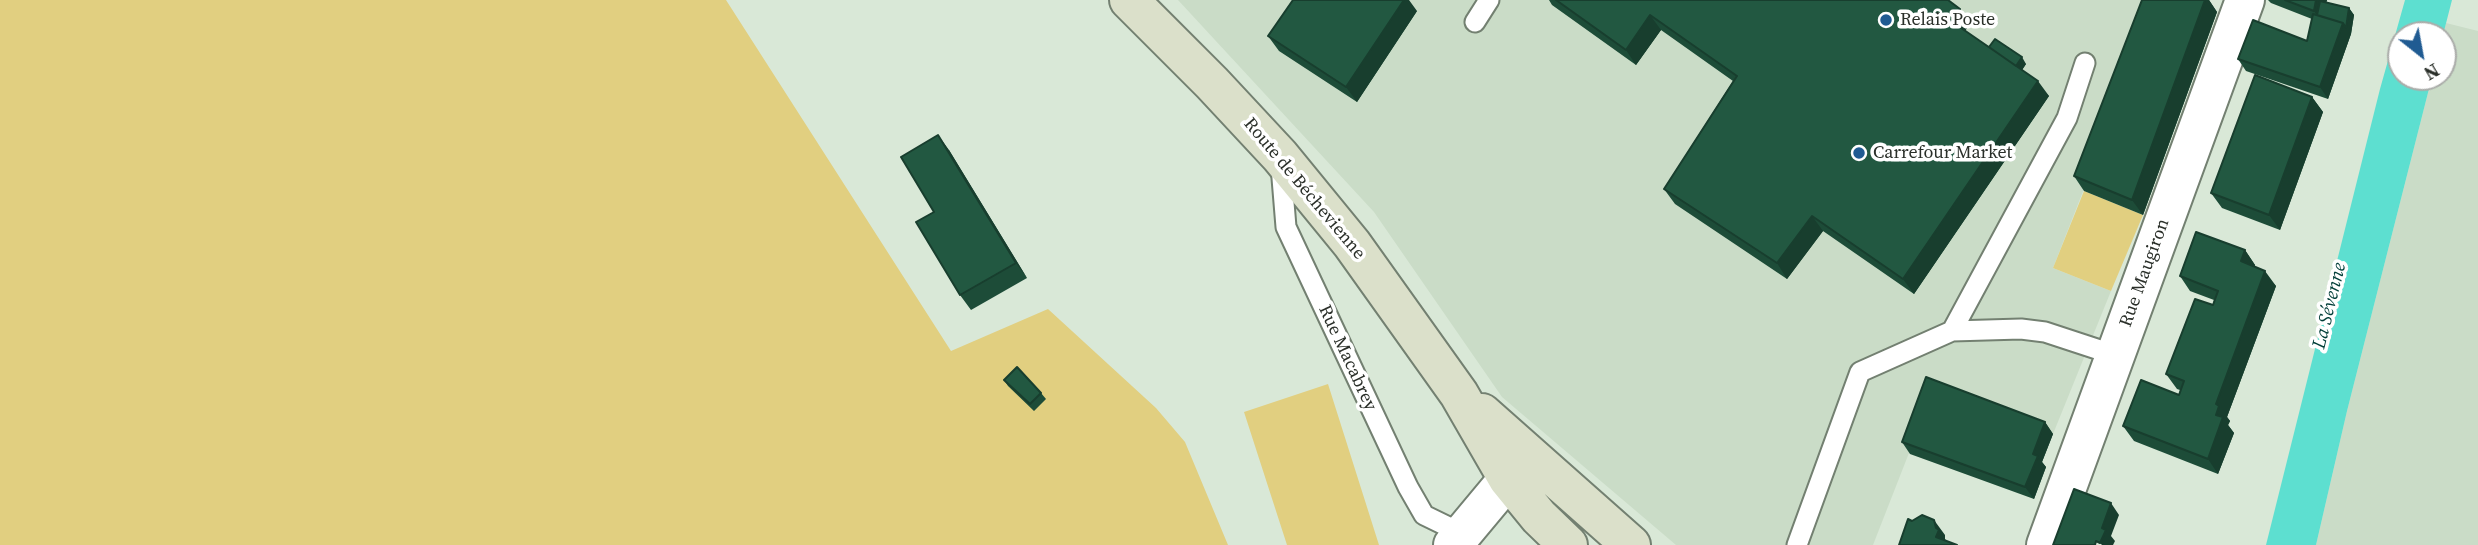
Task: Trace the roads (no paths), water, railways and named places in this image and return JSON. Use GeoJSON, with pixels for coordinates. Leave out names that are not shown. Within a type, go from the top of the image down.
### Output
{"type":"FeatureCollection","features":[{"type":"Feature","properties":{"kind":"street","name":"Route de Béchevienne"},"geometry":{"type":"LineString","coordinates":[[1129,0],[1280,156],[1352,244],[1459,394],[1508,479],[1539,517],[1568,545]]}},
{"type":"Feature","properties":{"kind":"street","name":"Rue Maugiron"},"geometry":{"type":"LineString","coordinates":[[2046,545],[2245,0]]}},
{"type":"Feature","properties":{"kind":"street","name":"Route de Béchevienne"},"geometry":{"type":"LineString","coordinates":[[1459,394],[1631,545]]}},
{"type":"Feature","properties":{"kind":"street","name":"Rue Macabrey"},"geometry":{"type":"LineString","coordinates":[[1457,539],[1508,479]]}},
{"type":"Feature","properties":{"kind":"lane"},"geometry":{"type":"LineString","coordinates":[[1475,22],[1489,0]]}},
{"type":"Feature","properties":{"kind":"lane"},"geometry":{"type":"LineString","coordinates":[[1952,331],[2067,118],[2085,63]]}},
{"type":"Feature","properties":{"kind":"lane","name":"Rue Macabrey"},"geometry":{"type":"LineString","coordinates":[[1280,156],[1286,227],[1408,486],[1424,515],[1457,539]]}},
{"type":"Feature","properties":{"kind":"lane"},"geometry":{"type":"LineString","coordinates":[[1797,545],[1860,372],[1952,331],[2021,329],[2045,332],[2115,355]]}},
{"type":"Feature","properties":{"kind":"water"},"geometry":{"type":"Polygon","coordinates":[[[2405,0],[2452,0],[2447,21],[2399,21],[2405,0]]]}},
{"type":"Feature","properties":{"kind":"water","name":"La Sévenne"},"geometry":{"type":"Polygon","coordinates":[[[2387,64],[2387,91],[2428,91],[2347,411],[2316,545],[2266,545],[2387,64]]]}},
{"type":"Feature","properties":{"kind":"place","name":"Relais Poste"},"geometry":{"type":"Point","coordinates":[1886,20]}},
{"type":"Feature","properties":{"kind":"place","name":"Carrefour Market"},"geometry":{"type":"Point","coordinates":[1859,153]}}]}
